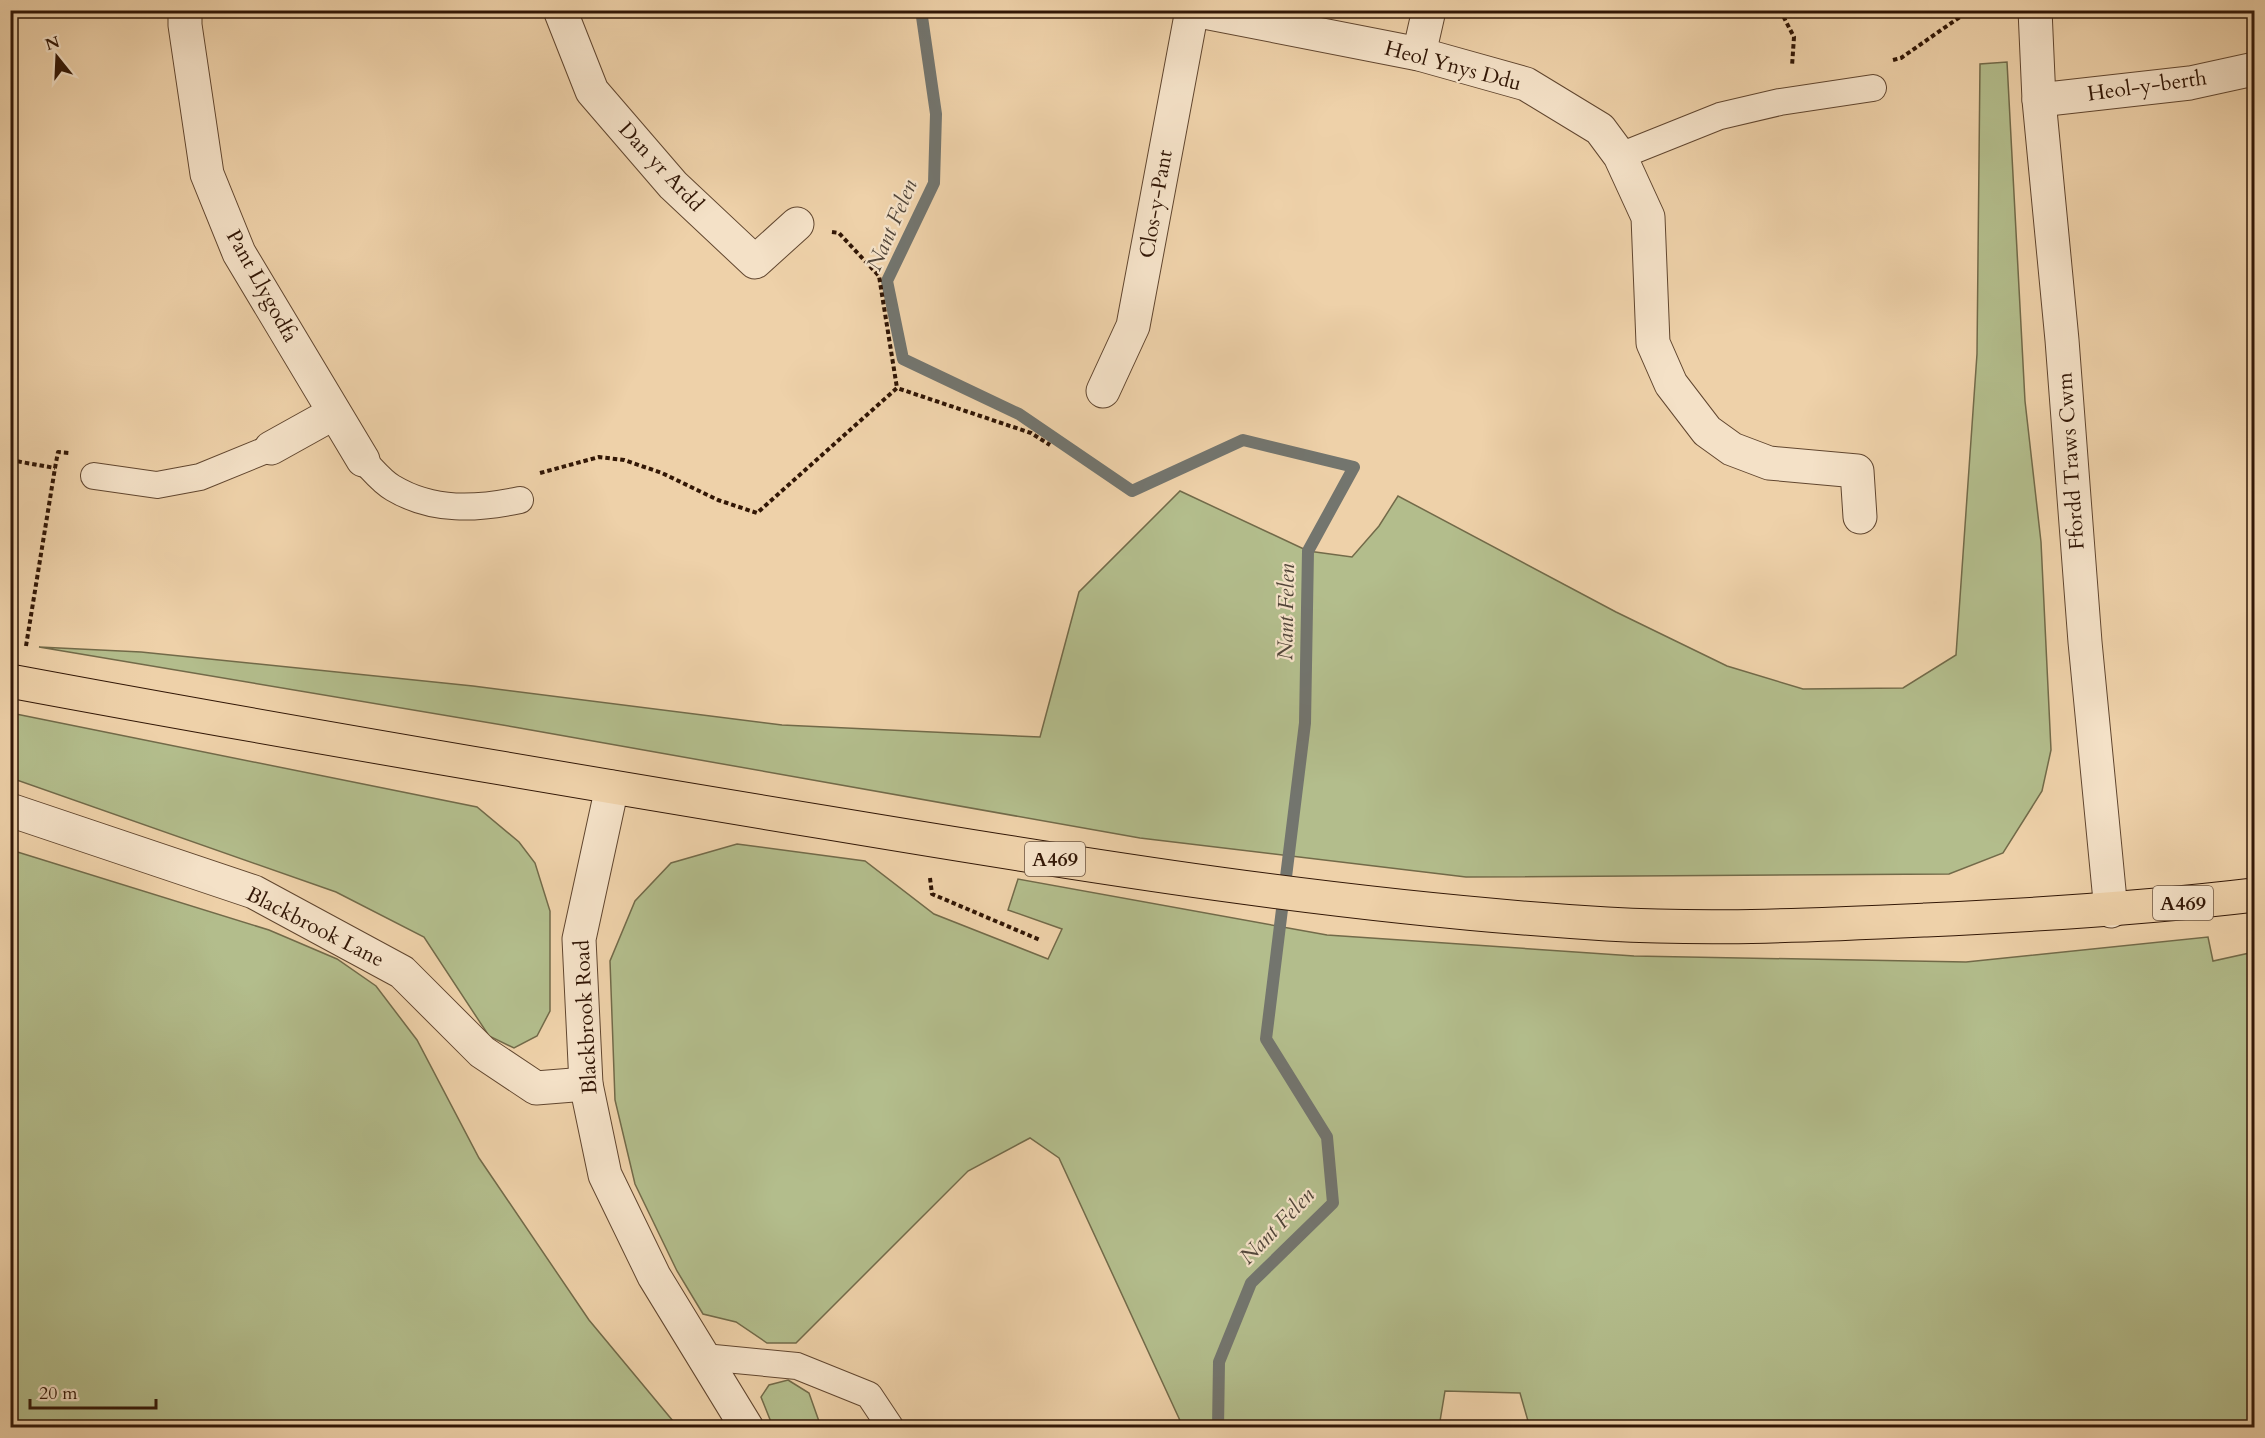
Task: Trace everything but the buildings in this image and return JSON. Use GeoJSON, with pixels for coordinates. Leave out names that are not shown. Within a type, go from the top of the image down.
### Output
{"type":"FeatureCollection","features":[{"type":"Feature","properties":{"kind":"main road","name":"A469"},"geometry":{"type":"LineString","coordinates":[[15,682],[382,749],[924,839],[1196,880],[1446,911],[1611,924],[1776,928],[2111,911],[2254,895]]}},
{"type":"Feature","properties":{"kind":"street","name":"Pant Llygodfa"},"geometry":{"type":"LineString","coordinates":[[185,10],[185,25],[207,174],[239,253],[363,460]]}},
{"type":"Feature","properties":{"kind":"street","name":"Dan yr Ardd"},"geometry":{"type":"LineString","coordinates":[[560,10],[592,91],[673,185],[755,262],[796,224]]}},
{"type":"Feature","properties":{"kind":"street","name":"Heol Ynys Ddu"},"geometry":{"type":"LineString","coordinates":[[1193,10],[1419,54],[1527,84],[1600,129],[1620,156],[1648,217],[1653,343],[1671,384],[1707,431],[1732,449],[1769,463],[1857,471],[1860,517]]}},
{"type":"Feature","properties":{"kind":"street","name":"Clos-y-Pant"},"geometry":{"type":"LineString","coordinates":[[1103,392],[1134,326],[1193,10]]}},
{"type":"Feature","properties":{"kind":"street"},"geometry":{"type":"LineString","coordinates":[[1419,54],[1429,10]]}},
{"type":"Feature","properties":{"kind":"street","name":"Ffordd Traws Cwm"},"geometry":{"type":"LineString","coordinates":[[2035,10],[2039,100],[2062,340],[2085,642],[2111,911]]}},
{"type":"Feature","properties":{"kind":"street","name":"Heol-y-berth"},"geometry":{"type":"LineString","coordinates":[[2039,100],[2190,83],[2254,69]]}},
{"type":"Feature","properties":{"kind":"street"},"geometry":{"type":"LineString","coordinates":[[271,448],[334,413]]}},
{"type":"Feature","properties":{"kind":"street","name":"Blackbrook Road"},"geometry":{"type":"LineString","coordinates":[[612,787],[579,939],[586,1084],[605,1175],[654,1276],[747,1428]]}},
{"type":"Feature","properties":{"kind":"street","name":"Blackbrook Lane"},"geometry":{"type":"LineString","coordinates":[[10,810],[254,892],[402,972],[482,1053],[536,1088],[586,1084]]}},
{"type":"Feature","properties":{"kind":"lane"},"geometry":{"type":"LineString","coordinates":[[1620,156],[1720,116],[1780,102],[1873,88]]}},
{"type":"Feature","properties":{"kind":"lane"},"geometry":{"type":"LineString","coordinates":[[94,476],[157,485],[200,477],[271,448]]}},
{"type":"Feature","properties":{"kind":"lane"},"geometry":{"type":"LineString","coordinates":[[363,460],[393,488],[439,506],[481,508],[520,500]]}},
{"type":"Feature","properties":{"kind":"lane"},"geometry":{"type":"LineString","coordinates":[[704,1357],[797,1366],[869,1395],[891,1428]]}},
{"type":"Feature","properties":{"kind":"path"},"geometry":{"type":"LineString","coordinates":[[1780,10],[1794,37],[1792,70]]}},
{"type":"Feature","properties":{"kind":"path"},"geometry":{"type":"LineString","coordinates":[[796,224],[839,233],[879,276],[897,388]]}},
{"type":"Feature","properties":{"kind":"path"},"geometry":{"type":"LineString","coordinates":[[897,388],[1031,433],[1050,445]]}},
{"type":"Feature","properties":{"kind":"path"},"geometry":{"type":"LineString","coordinates":[[539,473],[599,457],[624,460],[662,473],[718,500],[758,513],[897,388]]}},
{"type":"Feature","properties":{"kind":"path"},"geometry":{"type":"LineString","coordinates":[[10,460],[54,468],[15,682]]}},
{"type":"Feature","properties":{"kind":"path"},"geometry":{"type":"LineString","coordinates":[[924,839],[932,894],[1040,940]]}},
{"type":"Feature","properties":{"kind":"green space"},"geometry":{"type":"Polygon","coordinates":[[[2007,62],[2025,401],[2041,542],[2051,750],[2042,791],[2003,853],[1949,874],[1466,877],[1140,838],[514,727],[39,647],[141,652],[473,686],[782,725],[1040,737],[1079,592],[1180,491],[1308,551],[1352,557],[1379,526],[1398,496],[1616,612],[1727,666],[1803,689],[1903,688],[1956,655],[1977,354],[1980,64],[2007,62]]]}},
{"type":"Feature","properties":{"kind":"green space"},"geometry":{"type":"Polygon","coordinates":[[[11,713],[477,807],[519,842],[535,863],[550,911],[550,1011],[537,1036],[514,1048],[489,1036],[424,937],[336,892],[11,778],[11,713]]]}},
{"type":"Feature","properties":{"kind":"green space"},"geometry":{"type":"Polygon","coordinates":[[[737,844],[865,861],[934,914],[1048,959],[1062,929],[1008,910],[1018,879],[1327,935],[1634,956],[1966,962],[2208,937],[2213,961],[2254,952],[2254,1427],[1530,1428],[1520,1393],[1445,1391],[1439,1427],[1183,1427],[1059,1158],[1030,1138],[968,1171],[796,1343],[767,1343],[736,1322],[703,1314],[677,1271],[635,1184],[615,1100],[610,961],[635,901],[671,863],[737,844]]]}},
{"type":"Feature","properties":{"kind":"green space"},"geometry":{"type":"Polygon","coordinates":[[[11,850],[269,930],[337,959],[376,986],[417,1040],[479,1158],[589,1320],[678,1427],[11,1427],[11,850]]]}},
{"type":"Feature","properties":{"kind":"green space"},"geometry":{"type":"Polygon","coordinates":[[[788,1380],[809,1393],[821,1427],[773,1427],[761,1397],[769,1385],[788,1380]]]}},
{"type":"Feature","properties":{"kind":"waterway","name":"Nant Felen"},"geometry":{"type":"LineString","coordinates":[[921,10],[936,114],[934,183],[887,281],[903,359],[1019,414],[1132,491],[1243,440],[1354,467],[1308,551],[1305,723],[1266,1039],[1327,1137],[1333,1203],[1251,1283],[1219,1362],[1218,1428]]}}]}
